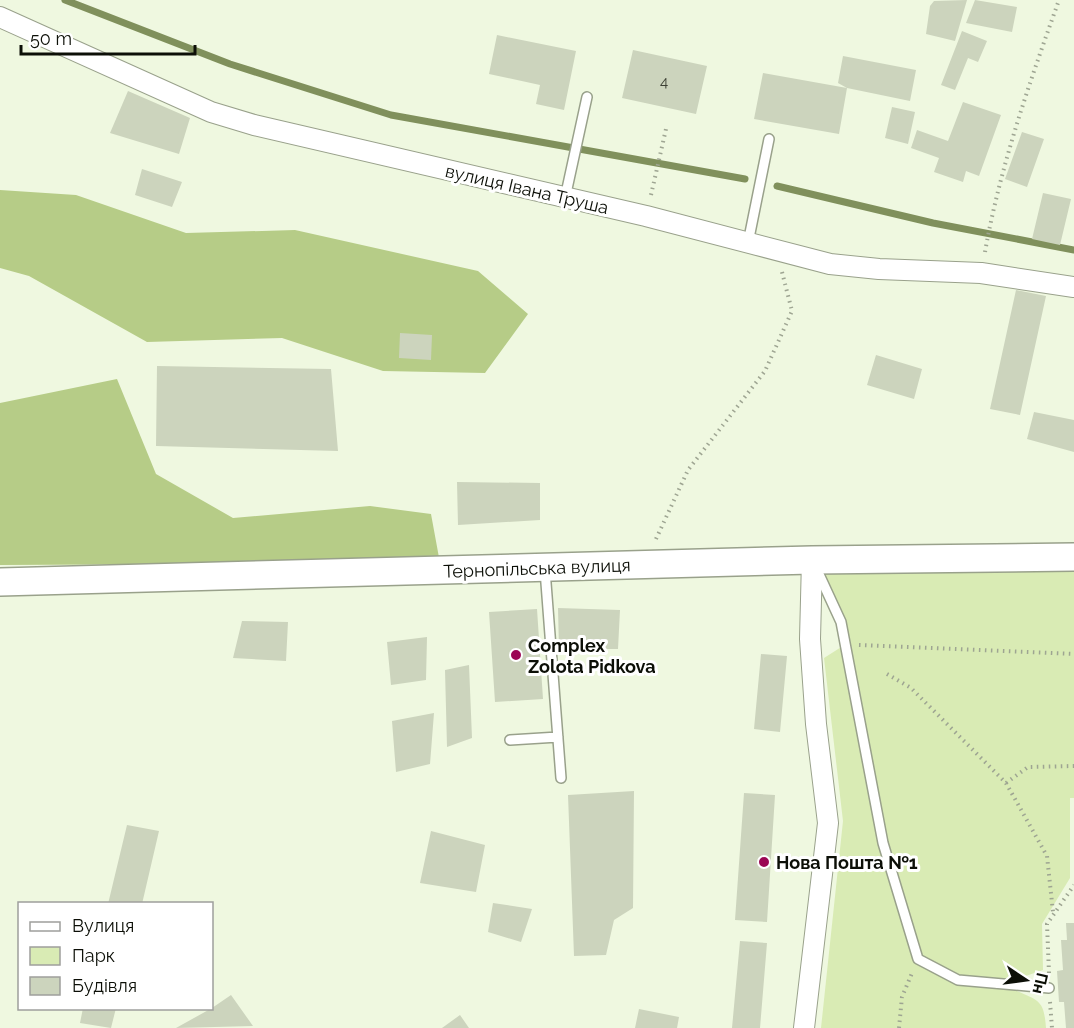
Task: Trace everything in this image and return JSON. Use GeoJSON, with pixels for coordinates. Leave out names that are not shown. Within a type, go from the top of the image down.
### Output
{"type":"FeatureCollection","features":[{"type":"Feature","properties":{"kind":"street","name":"вулиця Івана Труша"},"geometry":{"type":"LineString","coordinates":[[0,17],[222,115],[254,125],[565,198],[830,264],[879,269],[981,273],[1074,287]]}},
{"type":"Feature","properties":{"kind":"street","name":"Тернопільська вулиця"},"geometry":{"type":"LineString","coordinates":[[0,582],[812,560],[1074,557]]}},
{"type":"Feature","properties":{"kind":"street"},"geometry":{"type":"LineString","coordinates":[[804,1028],[828,823],[816,724],[810,639],[812,560]]}},
{"type":"Feature","properties":{"kind":"lane"},"geometry":{"type":"LineString","coordinates":[[565,198],[587,97]]}},
{"type":"Feature","properties":{"kind":"lane"},"geometry":{"type":"LineString","coordinates":[[748,243],[769,139]]}},
{"type":"Feature","properties":{"kind":"lane"},"geometry":{"type":"LineString","coordinates":[[812,560],[841,622],[883,843],[918,958],[958,980],[1049,988]]}},
{"type":"Feature","properties":{"kind":"lane"},"geometry":{"type":"LineString","coordinates":[[545,568],[561,778]]}},
{"type":"Feature","properties":{"kind":"lane"},"geometry":{"type":"LineString","coordinates":[[510,740],[558,737]]}},
{"type":"Feature","properties":{"kind":"path"},"geometry":{"type":"LineString","coordinates":[[987,238],[1031,82],[1059,0]]}},
{"type":"Feature","properties":{"kind":"path"},"geometry":{"type":"LineString","coordinates":[[655,176],[666,129]]}},
{"type":"Feature","properties":{"kind":"path"},"geometry":{"type":"LineString","coordinates":[[654,542],[688,470],[765,371],[792,311],[782,271]]}},
{"type":"Feature","properties":{"kind":"path"},"geometry":{"type":"LineString","coordinates":[[846,644],[1074,654]]}},
{"type":"Feature","properties":{"kind":"path"},"geometry":{"type":"LineString","coordinates":[[887,674],[911,688],[1006,783],[1047,856],[1053,912]]}},
{"type":"Feature","properties":{"kind":"path"},"geometry":{"type":"LineString","coordinates":[[1006,783],[1028,767],[1074,766]]}},
{"type":"Feature","properties":{"kind":"path"},"geometry":{"type":"LineString","coordinates":[[1052,1028],[1047,924],[1053,912],[1074,885]]}},
{"type":"Feature","properties":{"kind":"path"},"geometry":{"type":"LineString","coordinates":[[899,1028],[902,997],[918,958]]}},
{"type":"Feature","properties":{"kind":"green space"},"geometry":{"type":"Polygon","coordinates":[[[0,190],[76,195],[186,233],[295,230],[478,271],[528,314],[485,373],[383,371],[282,338],[147,342],[29,276],[0,268],[0,190]]]}},
{"type":"Feature","properties":{"kind":"green space"},"geometry":{"type":"Polygon","coordinates":[[[117,379],[156,474],[233,518],[370,506],[431,514],[440,563],[0,565],[0,403],[117,379]]]}},
{"type":"Feature","properties":{"kind":"green space"},"geometry":{"type":"Polygon","coordinates":[[[1074,557],[1074,798],[1070,798],[1070,878],[1042,924],[1043,970],[1017,979],[1017,991],[1036,1000],[1042,1007],[1046,1028],[821,1028],[843,821],[824,658],[846,644],[812,560],[1074,557]]]}},
{"type":"Feature","properties":{"kind":"building"},"geometry":{"type":"Polygon","coordinates":[[[967,0],[955,41],[926,34],[930,6],[934,1],[967,0]]]}},
{"type":"Feature","properties":{"kind":"building"},"geometry":{"type":"Polygon","coordinates":[[[975,0],[1017,7],[1012,32],[966,23],[975,0]]]}},
{"type":"Feature","properties":{"kind":"building"},"geometry":{"type":"Polygon","coordinates":[[[962,31],[987,41],[978,62],[968,58],[955,90],[941,85],[962,31]]]}},
{"type":"Feature","properties":{"kind":"building"},"geometry":{"type":"Polygon","coordinates":[[[497,35],[576,51],[564,110],[536,104],[540,85],[489,74],[497,35]]]}},
{"type":"Feature","properties":{"kind":"building"},"geometry":{"type":"Polygon","coordinates":[[[633,50],[707,66],[696,114],[622,98],[633,50]]]}},
{"type":"Feature","properties":{"kind":"building"},"geometry":{"type":"Polygon","coordinates":[[[843,56],[916,70],[910,101],[847,88],[838,83],[843,56]]]}},
{"type":"Feature","properties":{"kind":"building"},"geometry":{"type":"Polygon","coordinates":[[[763,73],[847,88],[839,134],[754,119],[763,73]]]}},
{"type":"Feature","properties":{"kind":"building"},"geometry":{"type":"Polygon","coordinates":[[[128,91],[190,118],[179,154],[110,133],[128,91]]]}},
{"type":"Feature","properties":{"kind":"building"},"geometry":{"type":"Polygon","coordinates":[[[963,102],[1001,115],[979,176],[966,171],[963,182],[934,172],[939,158],[911,148],[917,130],[948,141],[963,102]]]}},
{"type":"Feature","properties":{"kind":"building"},"geometry":{"type":"Polygon","coordinates":[[[892,107],[915,112],[908,144],[885,138],[892,107]]]}},
{"type":"Feature","properties":{"kind":"building"},"geometry":{"type":"Polygon","coordinates":[[[1022,132],[1044,139],[1027,187],[1005,179],[1022,132]]]}},
{"type":"Feature","properties":{"kind":"building"},"geometry":{"type":"Polygon","coordinates":[[[142,169],[182,182],[172,207],[135,195],[142,169]]]}},
{"type":"Feature","properties":{"kind":"building"},"geometry":{"type":"Polygon","coordinates":[[[1043,193],[1071,199],[1060,245],[1032,239],[1043,193]]]}},
{"type":"Feature","properties":{"kind":"building"},"geometry":{"type":"Polygon","coordinates":[[[1016,290],[1046,296],[1020,415],[990,409],[1016,290]]]}},
{"type":"Feature","properties":{"kind":"building"},"geometry":{"type":"Polygon","coordinates":[[[400,333],[432,335],[431,360],[399,358],[400,333]]]}},
{"type":"Feature","properties":{"kind":"building"},"geometry":{"type":"Polygon","coordinates":[[[876,355],[922,369],[914,399],[867,385],[876,355]]]}},
{"type":"Feature","properties":{"kind":"building"},"geometry":{"type":"Polygon","coordinates":[[[157,366],[331,369],[338,451],[156,446],[157,366]]]}},
{"type":"Feature","properties":{"kind":"building"},"geometry":{"type":"Polygon","coordinates":[[[1034,412],[1074,420],[1074,452],[1027,439],[1034,412]]]}},
{"type":"Feature","properties":{"kind":"building"},"geometry":{"type":"Polygon","coordinates":[[[457,482],[540,483],[540,520],[458,525],[457,482]]]}},
{"type":"Feature","properties":{"kind":"building"},"geometry":{"type":"Polygon","coordinates":[[[558,608],[620,610],[618,649],[559,649],[558,608]]]}},
{"type":"Feature","properties":{"kind":"building","name":"Complex Zolota Pidkova"},"geometry":{"type":"Polygon","coordinates":[[[537,609],[543,699],[495,702],[489,612],[537,609]]]}},
{"type":"Feature","properties":{"kind":"building"},"geometry":{"type":"Polygon","coordinates":[[[242,621],[288,622],[286,661],[233,658],[242,621]]]}},
{"type":"Feature","properties":{"kind":"building"},"geometry":{"type":"Polygon","coordinates":[[[427,637],[426,680],[391,685],[387,642],[427,637]]]}},
{"type":"Feature","properties":{"kind":"building"},"geometry":{"type":"Polygon","coordinates":[[[761,654],[787,656],[780,732],[754,729],[761,654]]]}},
{"type":"Feature","properties":{"kind":"building"},"geometry":{"type":"Polygon","coordinates":[[[469,665],[472,738],[447,747],[445,670],[469,665]]]}},
{"type":"Feature","properties":{"kind":"building"},"geometry":{"type":"Polygon","coordinates":[[[434,713],[430,764],[396,772],[392,721],[434,713]]]}},
{"type":"Feature","properties":{"kind":"building"},"geometry":{"type":"Polygon","coordinates":[[[634,791],[633,908],[614,920],[606,955],[574,956],[568,795],[634,791]]]}},
{"type":"Feature","properties":{"kind":"building"},"geometry":{"type":"Polygon","coordinates":[[[744,793],[775,795],[767,922],[735,920],[744,793]]]}},
{"type":"Feature","properties":{"kind":"building"},"geometry":{"type":"Polygon","coordinates":[[[127,825],[159,831],[142,902],[108,902],[127,825]]]}},
{"type":"Feature","properties":{"kind":"building"},"geometry":{"type":"Polygon","coordinates":[[[431,831],[485,845],[476,892],[420,883],[431,831]]]}},
{"type":"Feature","properties":{"kind":"building"},"geometry":{"type":"Polygon","coordinates":[[[493,903],[532,909],[521,942],[488,932],[493,903]]]}},
{"type":"Feature","properties":{"kind":"building"},"geometry":{"type":"Polygon","coordinates":[[[1066,923],[1074,923],[1074,1028],[1066,1028],[1064,1002],[1059,1002],[1057,971],[1063,970],[1061,940],[1067,940],[1066,923]]]}},
{"type":"Feature","properties":{"kind":"building"},"geometry":{"type":"Polygon","coordinates":[[[740,941],[767,943],[760,1028],[732,1028],[740,941]]]}},
{"type":"Feature","properties":{"kind":"building"},"geometry":{"type":"Polygon","coordinates":[[[231,995],[253,1026],[176,1028],[208,1010],[213,1010],[213,1007],[231,995]]]}},
{"type":"Feature","properties":{"kind":"building"},"geometry":{"type":"Polygon","coordinates":[[[639,1009],[679,1017],[677,1028],[635,1028],[639,1009]]]}},
{"type":"Feature","properties":{"kind":"building"},"geometry":{"type":"Polygon","coordinates":[[[83,1010],[116,1010],[111,1028],[80,1023],[83,1010]]]}},
{"type":"Feature","properties":{"kind":"building"},"geometry":{"type":"Polygon","coordinates":[[[460,1015],[469,1028],[442,1028],[460,1015]]]}},
{"type":"Feature","properties":{"kind":"waterway"},"geometry":{"type":"LineString","coordinates":[[65,0],[230,64],[391,115],[745,179]]}},
{"type":"Feature","properties":{"kind":"waterway"},"geometry":{"type":"LineString","coordinates":[[777,186],[933,223],[1074,250]]}},
{"type":"Feature","properties":{"kind":"place","name":"Complex Zolota Pidkova"},"geometry":{"type":"Point","coordinates":[516,655]}},
{"type":"Feature","properties":{"kind":"place","name":"Нова Пошта №1"},"geometry":{"type":"Point","coordinates":[764,862]}}]}
